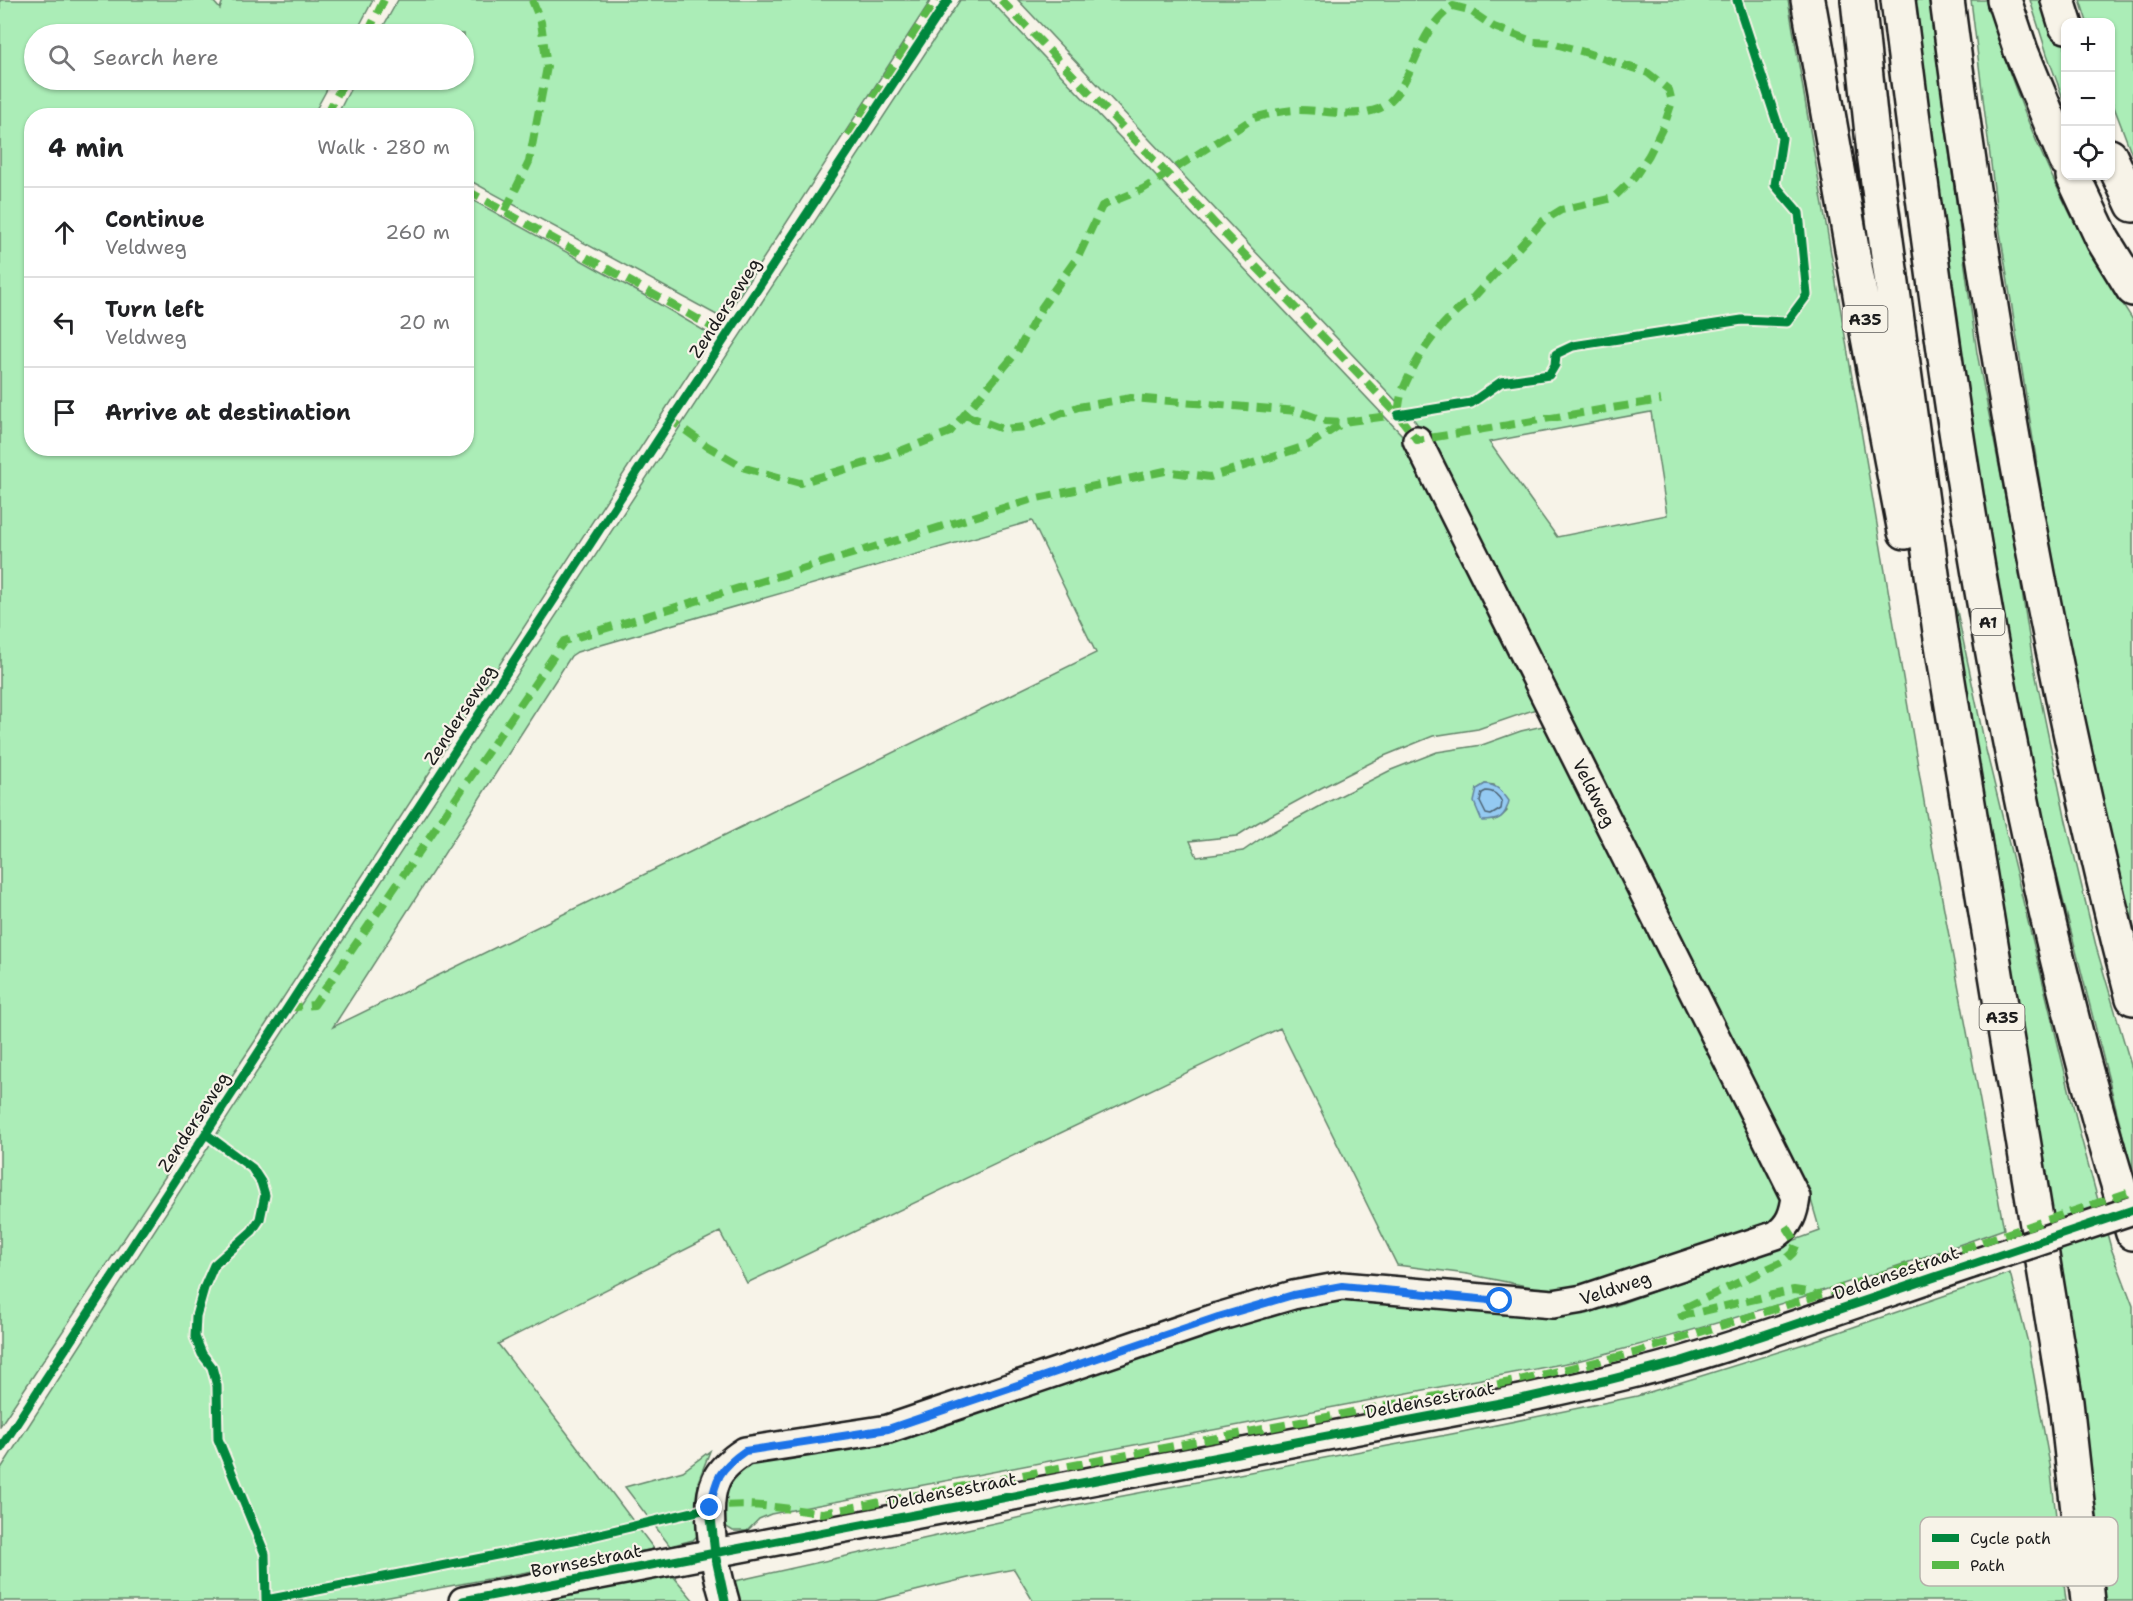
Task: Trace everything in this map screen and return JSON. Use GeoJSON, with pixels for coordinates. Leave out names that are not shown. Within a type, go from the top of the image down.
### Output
{"type":"FeatureCollection","features":[{"type":"Feature","properties":{"kind":"highway","name":"A35"},"geometry":{"type":"LineString","coordinates":[[1808,0],[1912,571],[1940,632]]}},
{"type":"Feature","properties":{"kind":"highway","name":"A35"},"geometry":{"type":"LineString","coordinates":[[1858,0],[1874,153],[1940,632],[2066,1402],[2079,1517]]}},
{"type":"Feature","properties":{"kind":"highway","name":"A1"},"geometry":{"type":"LineString","coordinates":[[1898,0],[1923,209],[1952,407],[2004,716],[2047,921],[2107,1149],[2133,1233]]}},
{"type":"Feature","properties":{"kind":"highway"},"geometry":{"type":"LineString","coordinates":[[1947,0],[1979,239],[2002,378],[2060,690],[2102,879],[2133,998]]}},
{"type":"Feature","properties":{"kind":"highway"},"geometry":{"type":"LineString","coordinates":[[2004,0],[2021,51],[2061,148]]}},
{"type":"Feature","properties":{"kind":"highway"},"geometry":{"type":"LineString","coordinates":[[2058,0],[2064,18]]}},
{"type":"Feature","properties":{"kind":"highway"},"geometry":{"type":"LineString","coordinates":[[2115,167],[2133,205]]}},
{"type":"Feature","properties":{"kind":"highway"},"geometry":{"type":"LineString","coordinates":[[2075,180],[2103,240],[2133,289]]}},
{"type":"Feature","properties":{"kind":"highway","name":"A35"},"geometry":{"type":"LineString","coordinates":[[2086,1586],[2088,1601]]}},
{"type":"Feature","properties":{"kind":"street","name":"Veldweg"},"geometry":{"type":"LineString","coordinates":[[725,1601],[715,1554],[710,1508],[716,1480],[730,1461],[745,1451],[888,1429],[1218,1317],[1293,1295],[1342,1286],[1553,1304],[1583,1299],[1776,1235],[1786,1226],[1794,1212],[1797,1197],[1417,440]]}},
{"type":"Feature","properties":{"kind":"street","name":"Deldensestraat"},"geometry":{"type":"LineString","coordinates":[[715,1554],[1516,1400],[1608,1380],[1679,1362],[1751,1339],[2133,1210]]}},
{"type":"Feature","properties":{"kind":"street","name":"Bornsestraat"},"geometry":{"type":"LineString","coordinates":[[463,1601],[715,1554]]}},
{"type":"Feature","properties":{"kind":"green space"},"geometry":{"type":"Polygon","coordinates":[[[0,0],[212,0],[220,9],[223,0],[373,0],[360,24],[24,24],[24,90],[327,90],[317,108],[24,108],[24,456],[474,456],[474,201],[713,336],[257,1038],[0,1426],[0,0]]]}},
{"type":"Feature","properties":{"kind":"green space"},"geometry":{"type":"Polygon","coordinates":[[[398,0],[931,0],[724,319],[474,183],[474,108],[341,108],[350,90],[474,90],[474,24],[385,24],[398,0]]]}},
{"type":"Feature","properties":{"kind":"green space"},"geometry":{"type":"Polygon","coordinates":[[[960,0],[990,0],[1403,436],[1539,708],[1478,729],[1433,736],[1384,756],[1321,788],[1237,836],[1190,841],[1197,857],[1243,851],[1265,836],[1328,802],[1391,770],[1437,752],[1482,745],[1521,731],[1547,725],[1786,1193],[1782,1213],[1765,1227],[1586,1285],[1564,1289],[1541,1289],[1467,1274],[1397,1265],[1280,1028],[747,1283],[720,1232],[498,1344],[654,1549],[367,1601],[0,1601],[0,1470],[269,1053],[960,0]],[[1032,521],[577,652],[571,656],[333,1027],[1096,653],[1032,521]],[[1485,784],[1477,789],[1493,821],[1507,811],[1494,785],[1485,784]]]}},
{"type":"Feature","properties":{"kind":"green space"},"geometry":{"type":"Polygon","coordinates":[[[1018,0],[1788,0],[1926,813],[2004,1229],[1792,1300],[1577,1361],[771,1514],[759,1519],[747,1531],[733,1531],[725,1526],[719,1515],[722,1486],[747,1462],[1254,1316],[1336,1298],[1553,1315],[1583,1313],[1611,1307],[1820,1231],[1807,1186],[1706,993],[1430,441],[1415,421],[1018,0]],[[1651,412],[1489,442],[1557,537],[1667,515],[1651,412]]]}},
{"type":"Feature","properties":{"kind":"green space"},"geometry":{"type":"Polygon","coordinates":[[[1910,0],[1932,0],[1950,158],[1977,353],[2016,553],[2033,662],[2065,817],[2097,950],[2133,1072],[2133,1175],[2044,825],[2007,659],[1985,544],[1910,0]]]}},
{"type":"Feature","properties":{"kind":"green space"},"geometry":{"type":"Polygon","coordinates":[[[1971,0],[1986,0],[2006,63],[2043,157],[2087,246],[2133,320],[2133,927],[2098,788],[2052,559],[1997,213],[1971,0]]]}},
{"type":"Feature","properties":{"kind":"green space"},"geometry":{"type":"Polygon","coordinates":[[[2030,0],[2050,0],[2061,34],[2061,93],[2030,0]]]}},
{"type":"Feature","properties":{"kind":"green space"},"geometry":{"type":"Polygon","coordinates":[[[2080,0],[2133,0],[2133,157],[2115,110],[2115,18],[2086,18],[2080,0]]]}},
{"type":"Feature","properties":{"kind":"green space"},"geometry":{"type":"Polygon","coordinates":[[[1949,592],[1957,611],[1986,750],[2080,1134],[2111,1248],[2133,1306],[2133,1601],[2101,1601],[2099,1586],[2118,1586],[2118,1517],[2088,1517],[1949,592]]]}},
{"type":"Feature","properties":{"kind":"green space"},"geometry":{"type":"Polygon","coordinates":[[[2010,1273],[2028,1343],[2050,1465],[2056,1517],[1920,1517],[1920,1586],[2064,1586],[2066,1601],[1033,1601],[1014,1569],[875,1601],[741,1601],[726,1583],[1075,1505],[1457,1433],[1637,1396],[1810,1342],[2010,1273]]]}},
{"type":"Feature","properties":{"kind":"green space"},"geometry":{"type":"Polygon","coordinates":[[[710,1451],[698,1482],[700,1533],[693,1540],[670,1546],[625,1487],[683,1471],[710,1451]]]}},
{"type":"Feature","properties":{"kind":"green space"},"geometry":{"type":"Polygon","coordinates":[[[669,1571],[694,1601],[514,1601],[669,1571]]]}},
{"type":"Feature","properties":{"kind":"water"},"geometry":{"type":"Polygon","coordinates":[[[1485,784],[1499,789],[1509,801],[1503,815],[1497,819],[1482,821],[1474,802],[1477,789],[1485,784]]]}},
{"type":"Feature","properties":{"kind":"marked path"},"geometry":{"type":"LineString","coordinates":[[372,24],[384,0]]}},
{"type":"Feature","properties":{"kind":"marked path"},"geometry":{"type":"LineString","coordinates":[[505,211],[529,162],[547,67],[541,22],[532,0]]}},
{"type":"Feature","properties":{"kind":"marked path"},"geometry":{"type":"LineString","coordinates":[[848,136],[936,0]]}},
{"type":"Feature","properties":{"kind":"marked path"},"geometry":{"type":"LineString","coordinates":[[1001,0],[1398,415],[1417,440],[1661,400]]}},
{"type":"Feature","properties":{"kind":"marked path"},"geometry":{"type":"LineString","coordinates":[[667,417],[707,446],[745,468],[800,483],[882,458],[950,432],[1017,352],[1042,307],[1079,255],[1102,206],[1143,189],[1254,118],[1295,110],[1368,112],[1387,104],[1408,76],[1428,33],[1439,18],[1453,6],[1469,10],[1494,27],[1534,42],[1552,43],[1648,73],[1669,90],[1672,102],[1665,123],[1634,178],[1613,198],[1561,210],[1543,221],[1472,299],[1461,307],[1432,338],[1416,362],[1404,387],[1398,415]]}},
{"type":"Feature","properties":{"kind":"marked path"},"geometry":{"type":"LineString","coordinates":[[330,108],[340,90]]}},
{"type":"Feature","properties":{"kind":"marked path"},"geometry":{"type":"LineString","coordinates":[[474,194],[721,332]]}},
{"type":"Feature","properties":{"kind":"marked path"},"geometry":{"type":"LineString","coordinates":[[965,415],[1003,429],[1027,427],[1078,407],[1131,398],[1298,411],[1325,421],[1344,422],[1402,414]]}},
{"type":"Feature","properties":{"kind":"marked path"},"geometry":{"type":"LineString","coordinates":[[286,1008],[314,1005],[564,641],[1033,499],[1165,471],[1210,477],[1309,445],[1344,422]]}},
{"type":"Feature","properties":{"kind":"marked path"},"geometry":{"type":"LineString","coordinates":[[705,1509],[749,1505],[823,1513],[1515,1381],[1634,1353],[1911,1266],[2133,1191]]}},
{"type":"Feature","properties":{"kind":"marked path"},"geometry":{"type":"LineString","coordinates":[[1786,1226],[1797,1243],[1793,1253],[1784,1261],[1680,1310],[1682,1316],[1794,1290],[1817,1296]]}},
{"type":"Feature","properties":{"kind":"cycle path","name":"Zenderseweg"},"geometry":{"type":"LineString","coordinates":[[0,1449],[671,420],[948,0]]}},
{"type":"Feature","properties":{"kind":"cycle path"},"geometry":{"type":"LineString","coordinates":[[1398,415],[1471,403],[1501,382],[1549,375],[1555,365],[1556,354],[1573,346],[1742,320],[1787,322],[1807,295],[1799,213],[1775,185],[1782,138],[1737,0]]}},
{"type":"Feature","properties":{"kind":"cycle path","name":"Zenderseweg"},"geometry":{"type":"LineString","coordinates":[[206,1134],[252,1168],[261,1182],[265,1195],[260,1219],[252,1231],[214,1265],[196,1316],[195,1337],[202,1354],[212,1367],[217,1386],[218,1439],[265,1554],[266,1600],[579,1539],[710,1508],[715,1554],[725,1601]]}},
{"type":"Feature","properties":{"kind":"cycle path"},"geometry":{"type":"LineString","coordinates":[[463,1601],[1516,1400],[1608,1380],[1679,1362],[1761,1336],[2133,1210]]}},
{"type":"Feature","properties":{"kind":"route"},"geometry":{"type":"LineString","coordinates":[[710,1508],[716,1480],[730,1461],[745,1451],[888,1429],[1218,1317],[1293,1295],[1342,1286],[1500,1301]]}}]}
